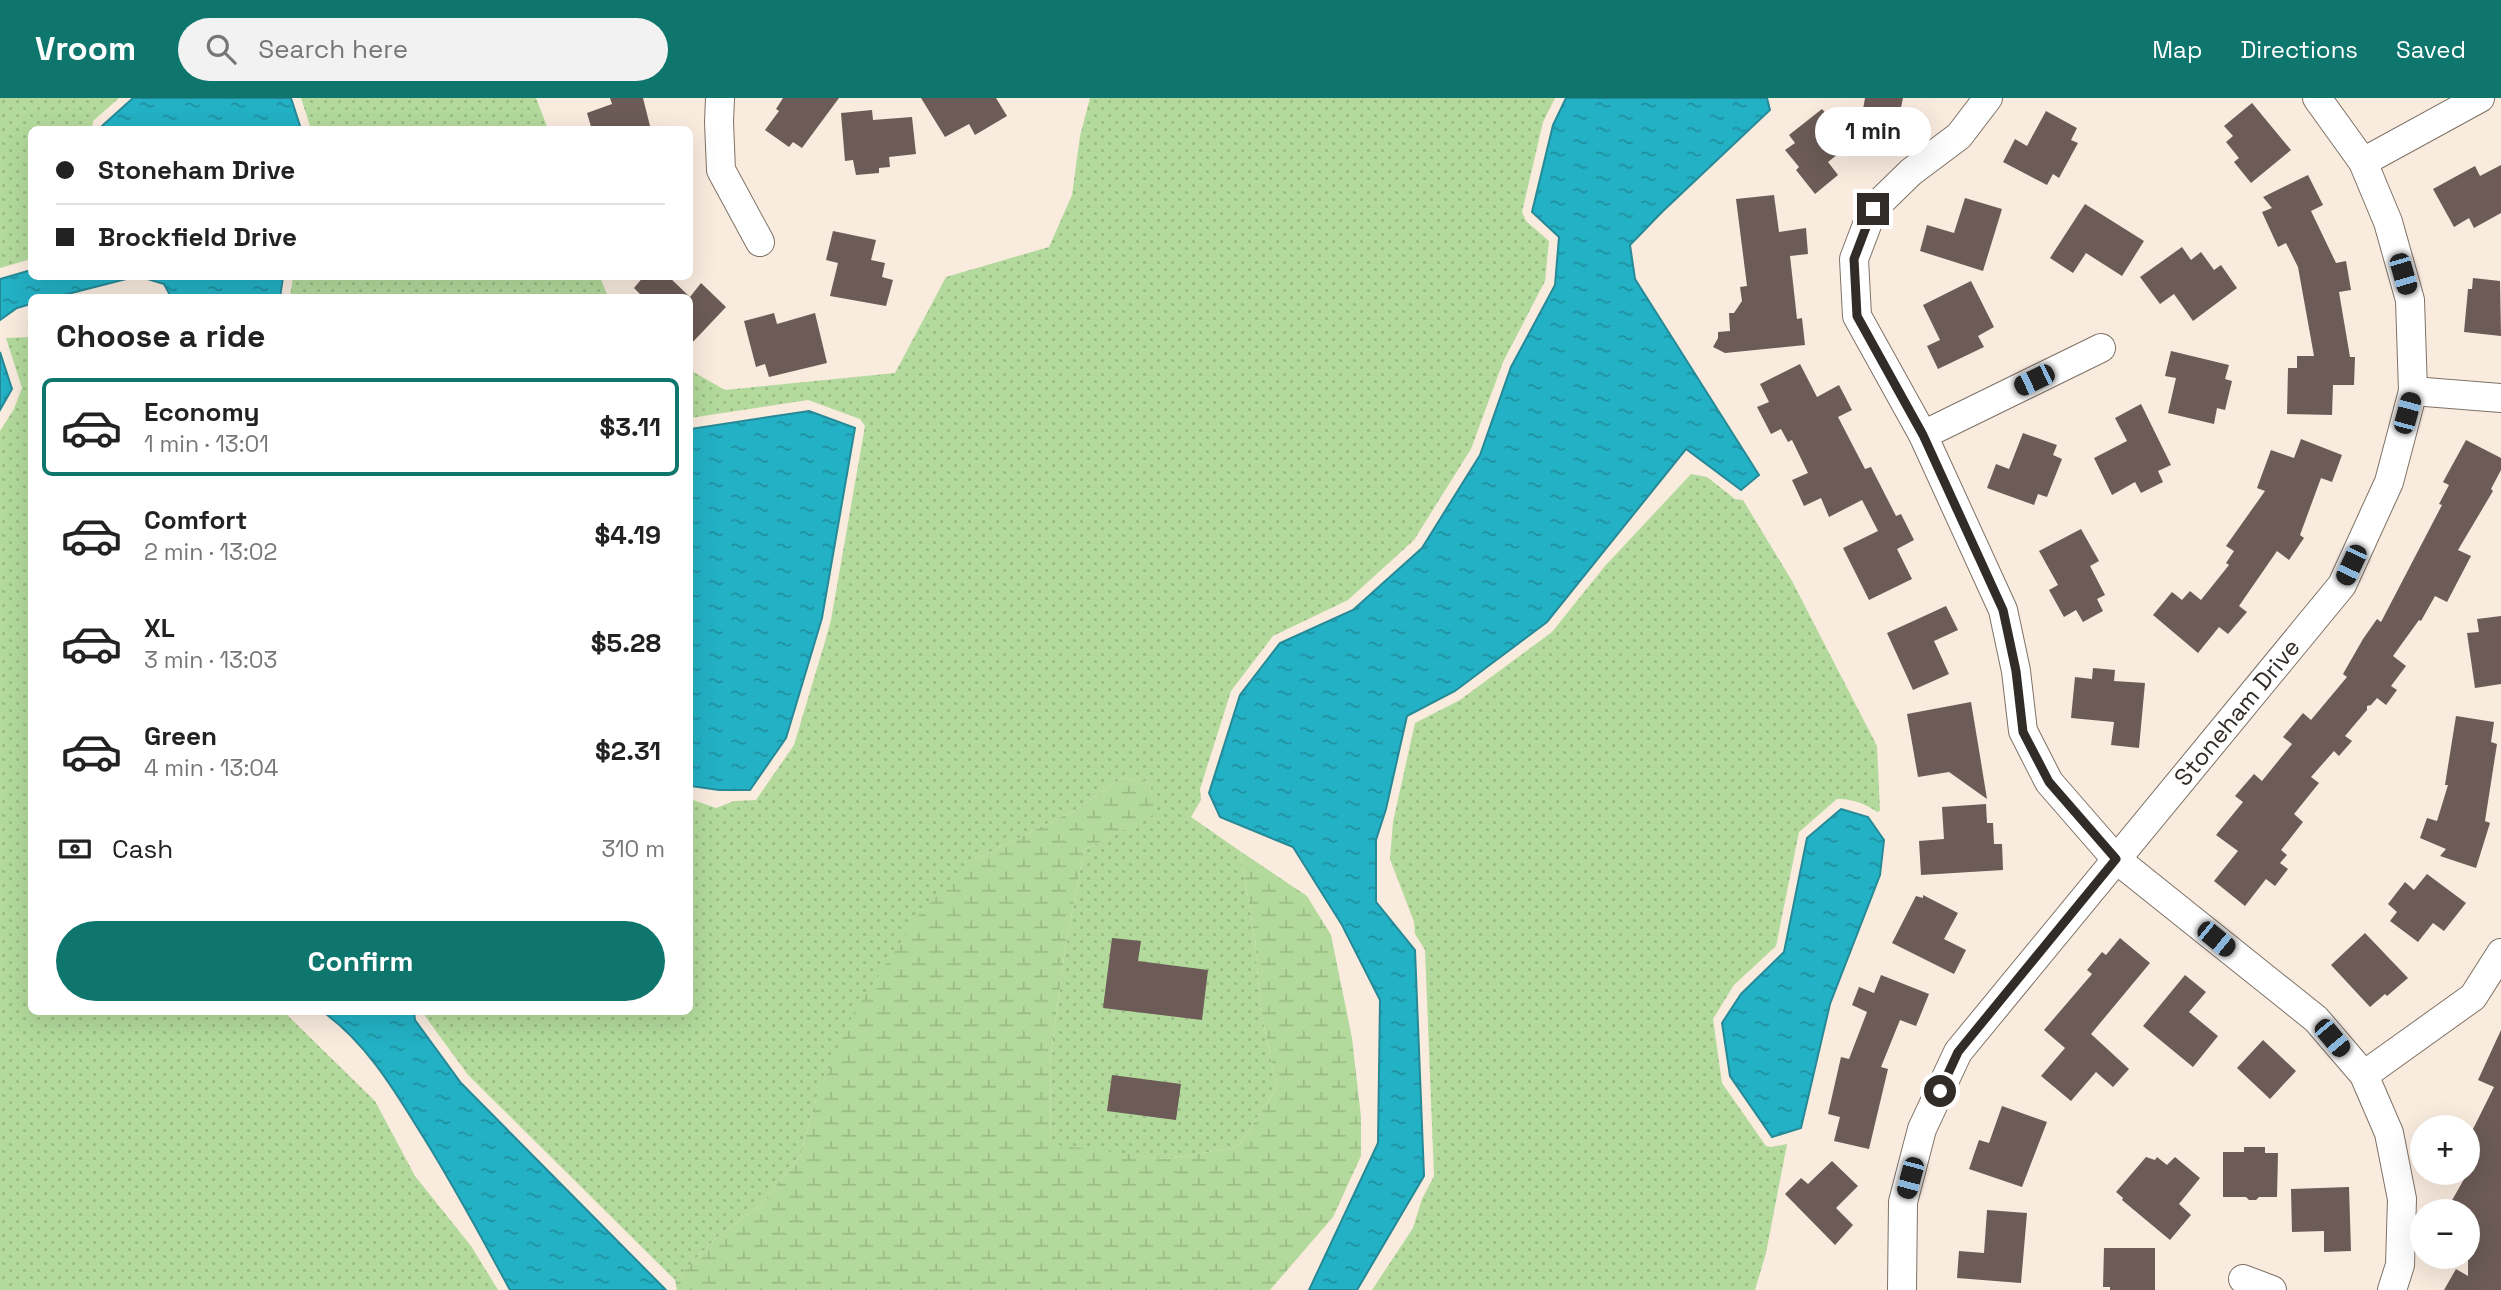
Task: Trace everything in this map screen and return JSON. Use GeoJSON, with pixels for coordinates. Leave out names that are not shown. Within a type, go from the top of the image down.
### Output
{"type":"FeatureCollection","features":[{"type":"Feature","properties":{"kind":"street"},"geometry":{"type":"LineString","coordinates":[[720,98],[721,170],[760,242]]}},
{"type":"Feature","properties":{"kind":"street"},"geometry":{"type":"LineString","coordinates":[[1988,98],[1959,136],[1910,172],[1873,209],[1854,259],[1857,316],[1923,435],[2003,610],[2016,671],[2023,732],[2049,782],[2116,859],[2316,1019],[2364,1075],[2389,1133],[2402,1199],[2400,1265],[2392,1290]]}},
{"type":"Feature","properties":{"kind":"street","name":"Stoneham Drive"},"geometry":{"type":"LineString","coordinates":[[1902,1290],[1903,1202],[1922,1129],[1958,1052],[2342,585],[2389,482],[2413,391],[2410,300],[2388,222],[2363,162],[2317,98]]}},
{"type":"Feature","properties":{"kind":"street"},"geometry":{"type":"LineString","coordinates":[[2363,162],[2480,98]]}},
{"type":"Feature","properties":{"kind":"street"},"geometry":{"type":"LineString","coordinates":[[1923,435],[2101,348]]}},
{"type":"Feature","properties":{"kind":"street"},"geometry":{"type":"LineString","coordinates":[[2413,391],[2501,398]]}},
{"type":"Feature","properties":{"kind":"street"},"geometry":{"type":"LineString","coordinates":[[2364,1075],[2473,997],[2501,953]]}},
{"type":"Feature","properties":{"kind":"street"},"geometry":{"type":"LineString","coordinates":[[2243,1279],[2272,1290]]}},
{"type":"Feature","properties":{"kind":"green space"},"geometry":{"type":"Polygon","coordinates":[[[0,98],[119,98],[93,121],[92,126],[28,126],[28,260],[0,268],[0,98]]]}},
{"type":"Feature","properties":{"kind":"green space"},"geometry":{"type":"Polygon","coordinates":[[[301,98],[536,98],[547,126],[310,126],[301,98]]]}},
{"type":"Feature","properties":{"kind":"green space"},"geometry":{"type":"Polygon","coordinates":[[[1090,98],[1555,98],[1543,122],[1522,212],[1526,221],[1549,241],[1545,281],[1503,362],[1471,449],[1414,540],[1348,600],[1273,636],[1231,691],[1200,789],[1201,800],[1191,817],[1240,851],[1255,939],[1260,1007],[1277,1087],[1238,1147],[1166,1159],[1051,1145],[1050,1061],[1065,950],[1084,850],[1154,814],[1150,782],[1122,778],[1075,810],[976,859],[816,1100],[800,1156],[761,1204],[714,1240],[675,1280],[468,1075],[425,1015],[693,1015],[693,800],[716,808],[734,801],[756,800],[794,745],[831,620],[865,426],[860,419],[808,400],[693,418],[693,372],[725,390],[895,373],[946,277],[1049,247],[1072,195],[1080,136],[1090,98]]]}},
{"type":"Feature","properties":{"kind":"green space"},"geometry":{"type":"Polygon","coordinates":[[[293,280],[601,280],[607,294],[290,294],[293,280]]]}},
{"type":"Feature","properties":{"kind":"green space"},"geometry":{"type":"Polygon","coordinates":[[[28,337],[28,1015],[287,1015],[375,1101],[415,1176],[471,1246],[498,1290],[0,1290],[0,431],[14,409],[22,388],[6,338],[28,337]]]}},
{"type":"Feature","properties":{"kind":"green space"},"geometry":{"type":"Polygon","coordinates":[[[1691,474],[1707,477],[1735,499],[1743,500],[1792,581],[1877,746],[1880,811],[1853,801],[1837,799],[1799,832],[1776,946],[1734,985],[1713,1019],[1722,1083],[1766,1146],[1787,1144],[1766,1253],[1755,1290],[1372,1290],[1413,1228],[1422,1199],[1434,1176],[1425,950],[1415,934],[1414,922],[1390,859],[1393,822],[1415,723],[1460,700],[1552,632],[1605,566],[1691,474]]]}},
{"type":"Feature","properties":{"kind":"green space"},"geometry":{"type":"Polygon","coordinates":[[[1122,778],[1150,782],[1155,814],[1084,850],[1065,950],[1050,1061],[1051,1144],[1166,1159],[1238,1147],[1277,1087],[1260,1007],[1255,939],[1240,851],[1307,896],[1331,935],[1352,1038],[1361,1117],[1361,1156],[1333,1217],[1270,1290],[677,1290],[675,1280],[714,1240],[761,1204],[800,1156],[816,1100],[854,1012],[921,912],[976,859],[1075,810],[1122,778]]]}},
{"type":"Feature","properties":{"kind":"water"},"geometry":{"type":"Polygon","coordinates":[[[133,98],[291,98],[300,126],[102,126],[133,98]]]}},
{"type":"Feature","properties":{"kind":"water"},"geometry":{"type":"Polygon","coordinates":[[[1566,98],[1767,98],[1770,110],[1630,245],[1635,279],[1759,475],[1741,490],[1686,449],[1547,622],[1455,691],[1407,716],[1386,809],[1376,840],[1376,902],[1415,950],[1424,1176],[1357,1290],[1309,1290],[1378,1143],[1380,1000],[1342,925],[1293,847],[1220,817],[1209,793],[1240,695],[1280,643],[1353,610],[1422,548],[1480,455],[1511,367],[1555,285],[1559,237],[1532,212],[1553,125],[1566,98]]]}},
{"type":"Feature","properties":{"kind":"water"},"geometry":{"type":"Polygon","coordinates":[[[28,271],[28,280],[122,280],[68,294],[28,294],[28,305],[17,308],[0,320],[0,279],[28,271]]]}},
{"type":"Feature","properties":{"kind":"water"},"geometry":{"type":"Polygon","coordinates":[[[151,280],[283,280],[281,294],[169,294],[164,284],[151,280]]]}},
{"type":"Feature","properties":{"kind":"water"},"geometry":{"type":"Polygon","coordinates":[[[0,352],[12,389],[0,410],[0,352]]]}},
{"type":"Feature","properties":{"kind":"water"},"geometry":{"type":"Polygon","coordinates":[[[809,411],[855,428],[822,618],[786,738],[750,790],[693,786],[693,429],[809,411]]]}},
{"type":"Feature","properties":{"kind":"water"},"geometry":{"type":"Polygon","coordinates":[[[1841,809],[1868,817],[1884,840],[1880,875],[1830,1004],[1801,1128],[1772,1137],[1730,1076],[1722,1023],[1741,994],[1784,952],[1807,838],[1841,809]]]}},
{"type":"Feature","properties":{"kind":"water"},"geometry":{"type":"Polygon","coordinates":[[[327,1015],[414,1015],[415,1020],[461,1083],[666,1290],[510,1290],[430,1147],[397,1096],[364,1050],[327,1015]]]}},
{"type":"Feature","properties":{"kind":"building"},"geometry":{"type":"Polygon","coordinates":[[[610,98],[643,98],[650,126],[591,126],[587,113],[612,104],[610,98]]]}},
{"type":"Feature","properties":{"kind":"building"},"geometry":{"type":"Polygon","coordinates":[[[783,98],[839,98],[802,148],[793,142],[789,147],[765,130],[779,111],[776,109],[783,98]]]}},
{"type":"Feature","properties":{"kind":"building"},"geometry":{"type":"Polygon","coordinates":[[[921,98],[996,98],[1007,116],[975,135],[969,124],[945,137],[921,98]]]}},
{"type":"Feature","properties":{"kind":"building"},"geometry":{"type":"Polygon","coordinates":[[[1865,98],[1903,98],[1898,122],[1862,115],[1865,98]]]}},
{"type":"Feature","properties":{"kind":"building"},"geometry":{"type":"Polygon","coordinates":[[[2252,103],[2291,150],[2251,183],[2234,162],[2239,158],[2226,142],[2233,136],[2224,126],[2252,103]]]}},
{"type":"Feature","properties":{"kind":"building"},"geometry":{"type":"Polygon","coordinates":[[[1822,109],[1829,117],[1837,111],[1858,138],[1828,162],[1838,175],[1815,194],[1796,170],[1799,167],[1785,150],[1795,143],[1789,135],[1822,109]]]}},
{"type":"Feature","properties":{"kind":"building"},"geometry":{"type":"Polygon","coordinates":[[[872,110],[873,120],[912,117],[916,154],[889,157],[890,167],[879,168],[879,173],[856,175],[853,160],[845,161],[841,113],[872,110]]]}},
{"type":"Feature","properties":{"kind":"building"},"geometry":{"type":"Polygon","coordinates":[[[2046,111],[2077,128],[2071,140],[2078,143],[2059,178],[2053,174],[2047,185],[2003,162],[2015,139],[2027,146],[2046,111]]]}},
{"type":"Feature","properties":{"kind":"building"},"geometry":{"type":"Polygon","coordinates":[[[2501,165],[2501,213],[2474,228],[2469,218],[2454,227],[2433,189],[2475,166],[2480,176],[2501,165]]]}},
{"type":"Feature","properties":{"kind":"building"},"geometry":{"type":"Polygon","coordinates":[[[2308,175],[2323,205],[2311,211],[2336,263],[2346,261],[2351,290],[2339,292],[2350,357],[2355,357],[2354,385],[2333,385],[2332,415],[2287,414],[2288,368],[2297,368],[2297,356],[2314,356],[2298,267],[2286,243],[2278,247],[2262,212],[2272,208],[2263,197],[2308,175]]]}},
{"type":"Feature","properties":{"kind":"building"},"geometry":{"type":"Polygon","coordinates":[[[1774,195],[1779,232],[1806,228],[1808,254],[1790,256],[1797,319],[1802,318],[1805,345],[1725,353],[1713,347],[1718,332],[1730,331],[1729,313],[1734,313],[1742,301],[1740,287],[1747,286],[1736,199],[1774,195]]]}},
{"type":"Feature","properties":{"kind":"building"},"geometry":{"type":"Polygon","coordinates":[[[1965,198],[2002,209],[1983,271],[1920,251],[1927,225],[1954,233],[1965,198]]]}},
{"type":"Feature","properties":{"kind":"building"},"geometry":{"type":"Polygon","coordinates":[[[2085,204],[2144,241],[2122,276],[2086,253],[2073,273],[2050,258],[2085,204]]]}},
{"type":"Feature","properties":{"kind":"building"},"geometry":{"type":"Polygon","coordinates":[[[833,231],[876,240],[871,260],[885,263],[882,277],[893,280],[886,306],[830,296],[838,263],[826,260],[833,231]]]}},
{"type":"Feature","properties":{"kind":"building"},"geometry":{"type":"Polygon","coordinates":[[[2182,247],[2191,260],[2201,252],[2214,270],[2221,265],[2237,288],[2193,321],[2174,294],[2160,304],[2140,277],[2182,247]]]}},
{"type":"Feature","properties":{"kind":"building"},"geometry":{"type":"Polygon","coordinates":[[[2473,278],[2500,281],[2501,336],[2464,332],[2468,289],[2472,289],[2473,278]]]}},
{"type":"Feature","properties":{"kind":"building"},"geometry":{"type":"Polygon","coordinates":[[[641,280],[672,280],[687,294],[640,294],[634,288],[641,280]]]}},
{"type":"Feature","properties":{"kind":"building"},"geometry":{"type":"Polygon","coordinates":[[[1971,281],[1994,327],[1978,336],[1984,347],[1938,369],[1927,346],[1940,340],[1923,305],[1971,281]]]}},
{"type":"Feature","properties":{"kind":"building"},"geometry":{"type":"Polygon","coordinates":[[[701,283],[726,307],[693,342],[692,294],[701,283]]]}},
{"type":"Feature","properties":{"kind":"building"},"geometry":{"type":"Polygon","coordinates":[[[774,313],[777,324],[815,313],[827,363],[769,377],[765,364],[756,367],[744,321],[774,313]]]}},
{"type":"Feature","properties":{"kind":"building"},"geometry":{"type":"Polygon","coordinates":[[[2171,351],[2229,365],[2225,379],[2232,381],[2225,410],[2217,408],[2214,424],[2168,413],[2176,378],[2165,376],[2171,351]]]}},
{"type":"Feature","properties":{"kind":"building"},"geometry":{"type":"Polygon","coordinates":[[[1800,364],[1817,397],[1839,385],[1852,410],[1838,417],[1865,469],[1871,467],[1896,516],[1901,514],[1914,540],[1897,549],[1912,579],[1869,600],[1843,548],[1878,531],[1862,500],[1829,517],[1821,498],[1804,506],[1792,480],[1808,473],[1792,440],[1788,442],[1781,429],[1771,434],[1757,407],[1769,402],[1760,384],[1800,364]]]}},
{"type":"Feature","properties":{"kind":"building"},"geometry":{"type":"Polygon","coordinates":[[[2141,404],[2171,465],[2158,471],[2163,482],[2141,493],[2135,482],[2112,495],[2094,458],[2127,441],[2115,418],[2141,404]]]}},
{"type":"Feature","properties":{"kind":"building"},"geometry":{"type":"Polygon","coordinates":[[[2023,433],[2057,445],[2053,455],[2062,459],[2047,497],[2038,494],[2034,505],[1987,488],[1996,464],[2009,469],[2023,433]]]}},
{"type":"Feature","properties":{"kind":"building"},"geometry":{"type":"Polygon","coordinates":[[[2301,439],[2342,455],[2332,482],[2321,478],[2300,535],[2304,538],[2289,560],[2277,551],[2239,606],[2247,612],[2228,634],[2219,627],[2198,653],[2153,615],[2172,592],[2182,600],[2190,591],[2201,600],[2229,565],[2226,563],[2234,551],[2226,546],[2265,491],[2257,488],[2271,450],[2294,458],[2301,439]]]}},
{"type":"Feature","properties":{"kind":"building"},"geometry":{"type":"Polygon","coordinates":[[[2466,440],[2501,458],[2501,470],[2491,489],[2493,491],[2458,550],[2471,556],[2447,602],[2435,596],[2421,621],[2419,620],[2393,656],[2406,666],[2391,686],[2397,690],[2386,705],[2377,698],[2367,706],[2367,710],[2345,736],[2352,741],[2339,756],[2334,751],[2311,777],[2319,783],[2294,814],[2303,822],[2281,850],[2287,855],[2280,863],[2288,869],[2275,886],[2266,879],[2245,906],[2214,881],[2238,851],[2216,835],[2243,802],[2235,796],[2254,774],[2262,781],[2292,744],[2283,737],[2303,713],[2311,720],[2347,677],[2343,674],[2377,619],[2381,622],[2442,505],[2439,504],[2449,485],[2443,482],[2466,440]]]}},
{"type":"Feature","properties":{"kind":"building"},"geometry":{"type":"Polygon","coordinates":[[[2081,529],[2099,561],[2090,566],[2105,595],[2097,599],[2103,611],[2083,622],[2076,610],[2064,617],[2049,590],[2058,585],[2039,551],[2081,529]]]}},
{"type":"Feature","properties":{"kind":"building"},"geometry":{"type":"Polygon","coordinates":[[[1946,606],[1958,630],[1934,641],[1949,674],[1913,690],[1887,633],[1946,606]]]}},
{"type":"Feature","properties":{"kind":"building"},"geometry":{"type":"Polygon","coordinates":[[[2501,616],[2501,684],[2475,688],[2467,633],[2479,632],[2477,619],[2501,616]]]}},
{"type":"Feature","properties":{"kind":"building"},"geometry":{"type":"Polygon","coordinates":[[[2093,668],[2115,670],[2114,681],[2145,683],[2139,748],[2111,745],[2114,722],[2071,718],[2075,677],[2092,679],[2093,668]]]}},
{"type":"Feature","properties":{"kind":"building"},"geometry":{"type":"Polygon","coordinates":[[[1971,702],[1987,799],[1949,772],[1918,777],[1907,714],[1971,702]]]}},
{"type":"Feature","properties":{"kind":"building"},"geometry":{"type":"Polygon","coordinates":[[[2456,716],[2494,722],[2491,742],[2497,744],[2485,821],[2490,823],[2476,868],[2440,856],[2446,849],[2420,838],[2427,818],[2437,821],[2448,785],[2445,785],[2456,716]]]}},
{"type":"Feature","properties":{"kind":"building"},"geometry":{"type":"Polygon","coordinates":[[[1986,804],[1987,823],[1993,823],[1994,844],[2002,844],[2003,870],[1921,875],[1919,841],[1944,839],[1942,807],[1986,804]]]}},
{"type":"Feature","properties":{"kind":"building"},"geometry":{"type":"Polygon","coordinates":[[[2427,874],[2466,903],[2444,931],[2433,923],[2418,942],[2390,921],[2397,912],[2388,904],[2405,882],[2414,890],[2427,874]]]}},
{"type":"Feature","properties":{"kind":"building"},"geometry":{"type":"Polygon","coordinates":[[[1923,895],[1958,913],[1944,939],[1966,950],[1954,974],[1892,943],[1916,896],[1923,898],[1923,895]]]}},
{"type":"Feature","properties":{"kind":"building"},"geometry":{"type":"Polygon","coordinates":[[[2365,933],[2408,978],[2370,1007],[2331,965],[2365,933]]]}},
{"type":"Feature","properties":{"kind":"building"},"geometry":{"type":"Polygon","coordinates":[[[1112,938],[1141,941],[1138,961],[1208,970],[1202,1020],[1103,1008],[1112,938]]]}},
{"type":"Feature","properties":{"kind":"building"},"geometry":{"type":"Polygon","coordinates":[[[2120,938],[2150,963],[2091,1034],[2129,1069],[2113,1087],[2096,1072],[2071,1101],[2041,1076],[2065,1048],[2044,1030],[2092,974],[2087,970],[2102,952],[2106,955],[2120,938]]]}},
{"type":"Feature","properties":{"kind":"building"},"geometry":{"type":"Polygon","coordinates":[[[1881,975],[1929,994],[1916,1026],[1900,1020],[1881,1067],[1888,1069],[1869,1149],[1834,1141],[1840,1117],[1828,1114],[1841,1057],[1849,1059],[1867,1012],[1852,1005],[1859,987],[1874,993],[1881,975]]]}},
{"type":"Feature","properties":{"kind":"building"},"geometry":{"type":"Polygon","coordinates":[[[2185,975],[2206,992],[2189,1012],[2218,1036],[2193,1067],[2143,1026],[2185,975]]]}},
{"type":"Feature","properties":{"kind":"building"},"geometry":{"type":"Polygon","coordinates":[[[2501,1030],[2501,1290],[2444,1290],[2456,1269],[2468,1276],[2468,1269],[2480,1269],[2480,1199],[2453,1199],[2461,1185],[2480,1185],[2480,1115],[2494,1087],[2478,1080],[2501,1030]]]}},
{"type":"Feature","properties":{"kind":"building"},"geometry":{"type":"Polygon","coordinates":[[[2263,1040],[2296,1071],[2270,1099],[2237,1068],[2263,1040]]]}},
{"type":"Feature","properties":{"kind":"building"},"geometry":{"type":"Polygon","coordinates":[[[1112,1075],[1181,1084],[1176,1120],[1107,1111],[1112,1075]]]}},
{"type":"Feature","properties":{"kind":"building"},"geometry":{"type":"Polygon","coordinates":[[[2002,1106],[2047,1122],[2022,1187],[1969,1169],[1979,1140],[1989,1143],[2002,1106]]]}},
{"type":"Feature","properties":{"kind":"building"},"geometry":{"type":"Polygon","coordinates":[[[2244,1147],[2265,1147],[2265,1153],[2278,1153],[2277,1197],[2249,1200],[2246,1197],[2223,1197],[2223,1152],[2244,1152],[2244,1147]]]}},
{"type":"Feature","properties":{"kind":"building"},"geometry":{"type":"Polygon","coordinates":[[[2146,1157],[2155,1160],[2157,1157],[2167,1165],[2175,1157],[2200,1178],[2179,1204],[2191,1215],[2170,1240],[2116,1192],[2146,1157]]]}},
{"type":"Feature","properties":{"kind":"building"},"geometry":{"type":"Polygon","coordinates":[[[1832,1161],[1858,1186],[1836,1208],[1853,1225],[1835,1245],[1785,1194],[1801,1178],[1808,1184],[1832,1161]]]}},
{"type":"Feature","properties":{"kind":"building"},"geometry":{"type":"Polygon","coordinates":[[[2349,1187],[2351,1251],[2324,1252],[2324,1231],[2292,1232],[2291,1189],[2349,1187]]]}},
{"type":"Feature","properties":{"kind":"building"},"geometry":{"type":"Polygon","coordinates":[[[1987,1210],[2027,1213],[2021,1283],[1957,1278],[1959,1251],[1984,1253],[1987,1210]]]}},
{"type":"Feature","properties":{"kind":"building"},"geometry":{"type":"Polygon","coordinates":[[[2104,1248],[2155,1248],[2155,1290],[2110,1290],[2110,1287],[2103,1287],[2104,1248]]]}},
{"type":"Feature","properties":{"kind":"route"},"geometry":{"type":"LineString","coordinates":[[1873,209],[1854,259],[1857,316],[1923,435],[2003,610],[2016,671],[2023,732],[2049,782],[2116,859],[1958,1052],[1940,1091]]}}]}
